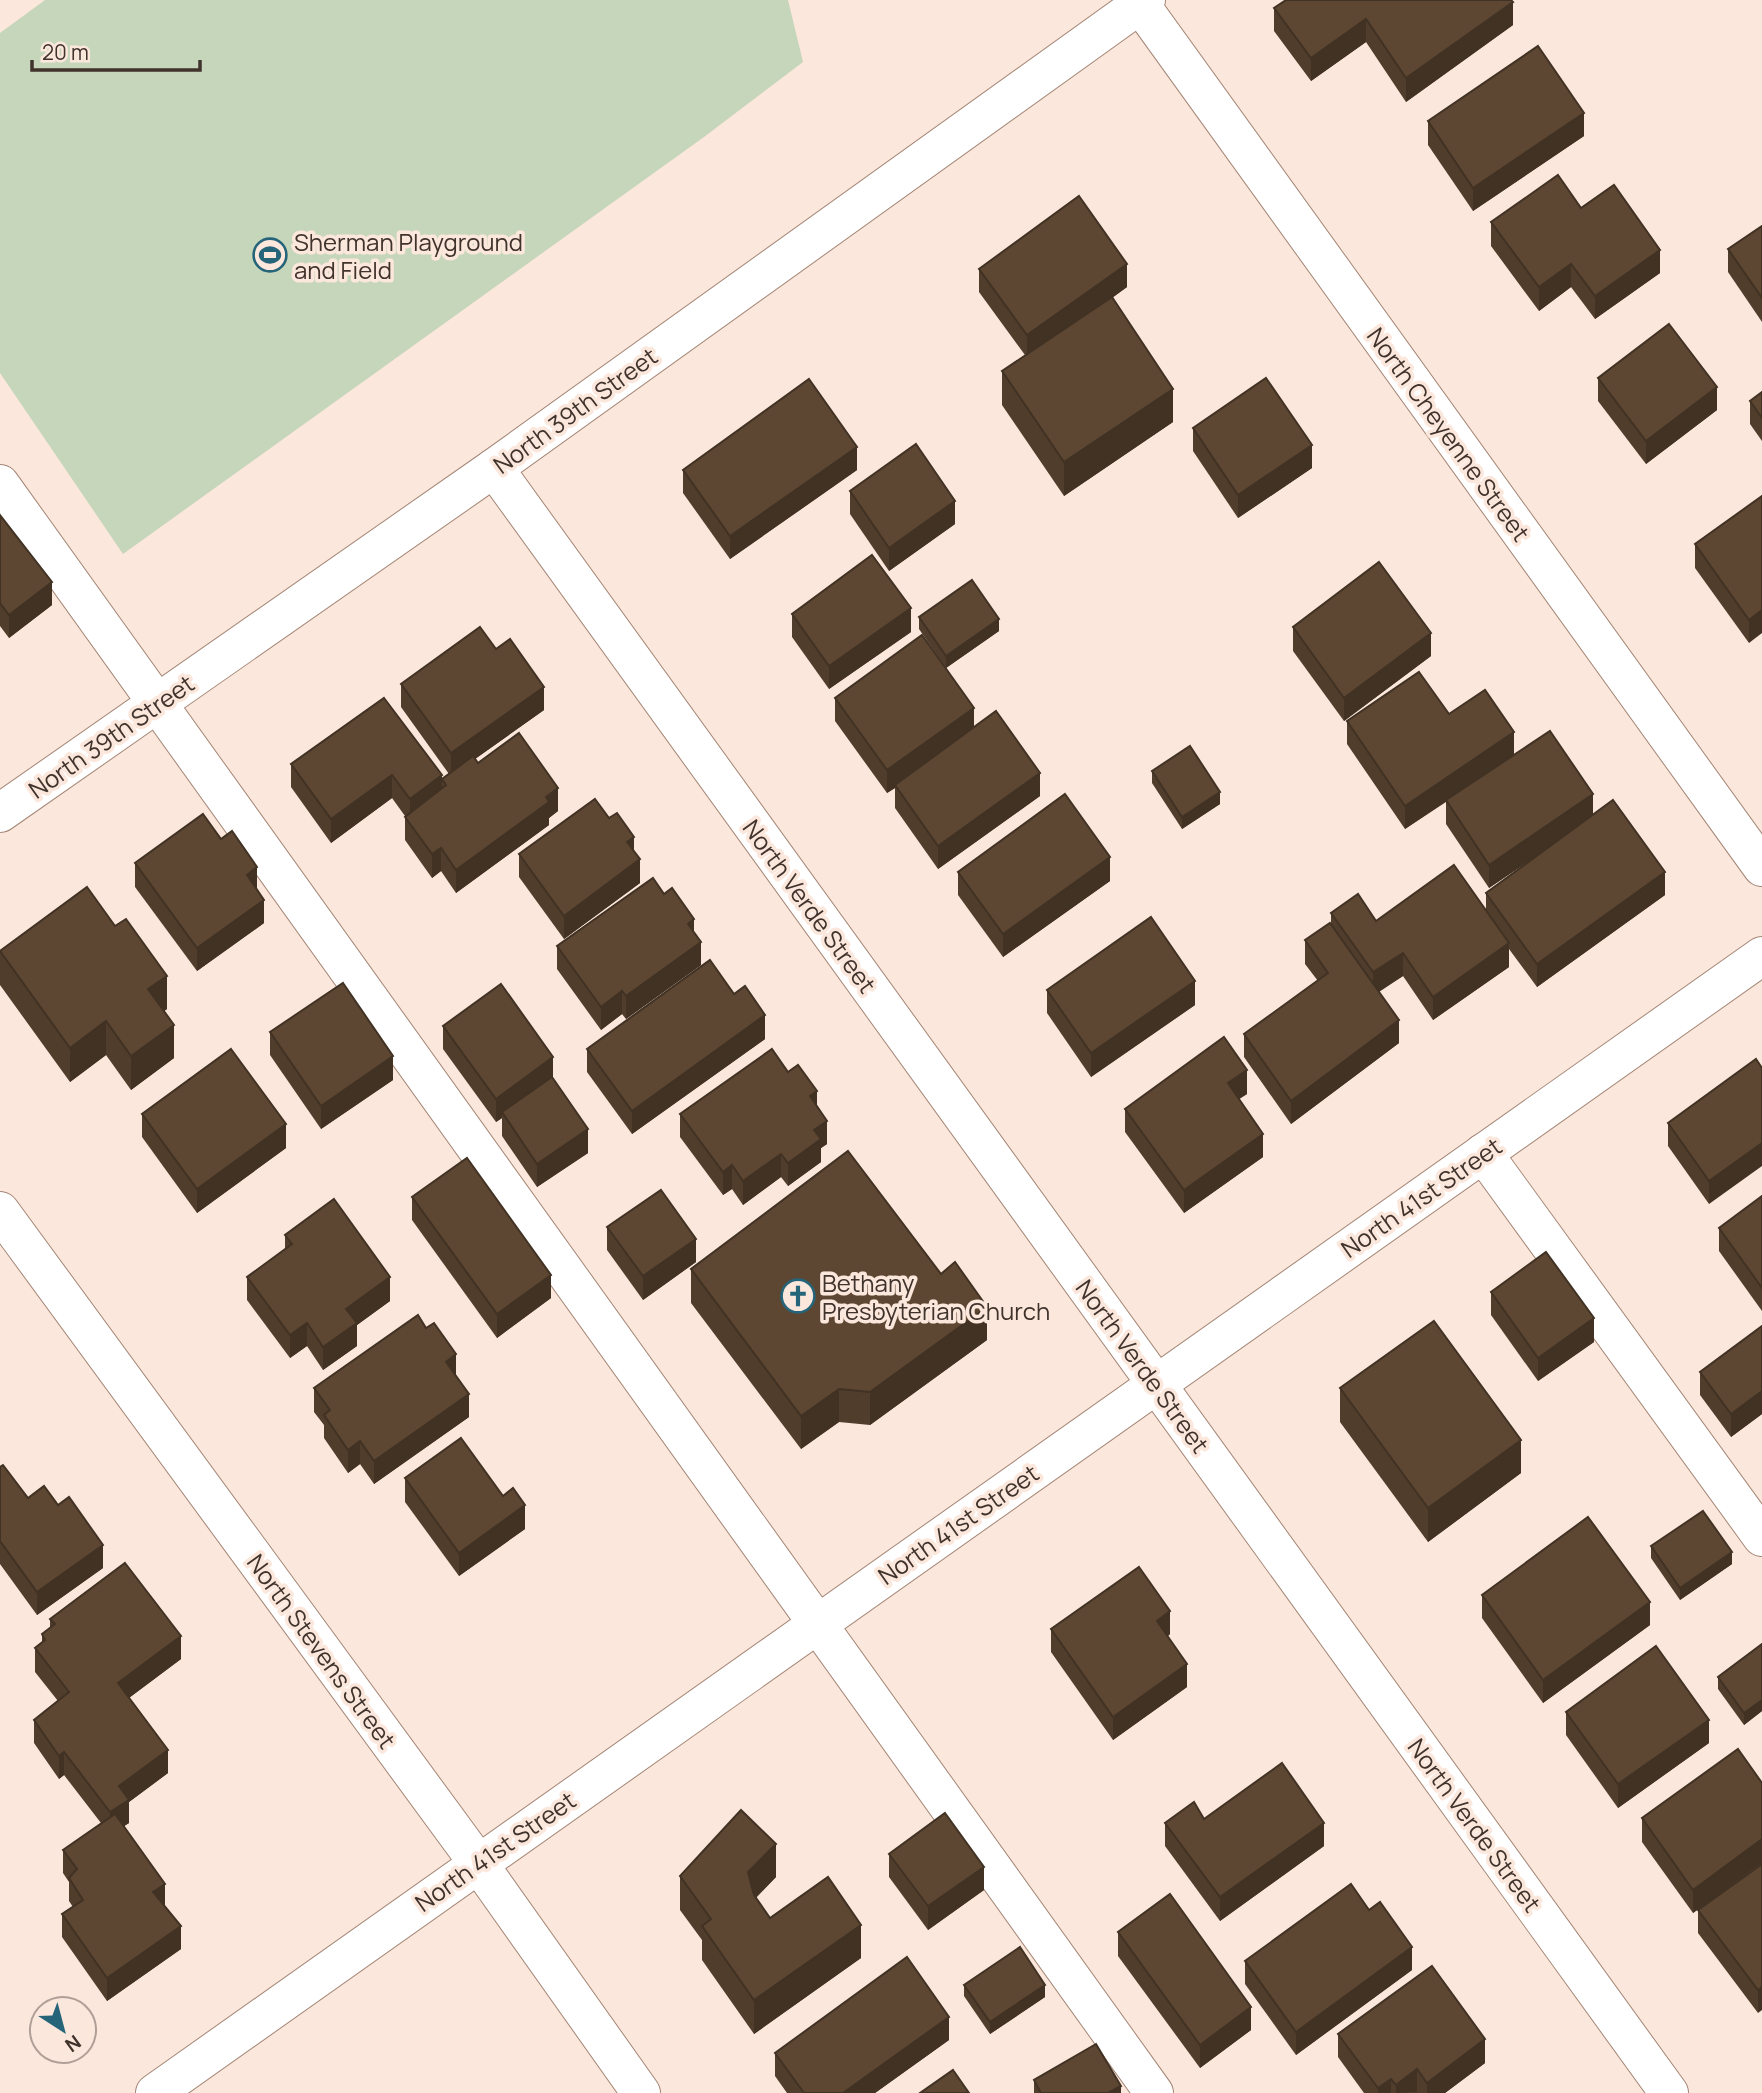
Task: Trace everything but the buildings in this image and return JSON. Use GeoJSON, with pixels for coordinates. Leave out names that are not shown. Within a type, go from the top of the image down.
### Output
{"type":"FeatureCollection","features":[{"type":"Feature","properties":{"kind":"street","name":"North 39th Street"},"geometry":{"type":"LineString","coordinates":[[0,813],[494,468],[1141,1]]}},
{"type":"Feature","properties":{"kind":"street","name":"North Cheyenne Street"},"geometry":{"type":"LineString","coordinates":[[1141,1],[1762,867]]}},
{"type":"Feature","properties":{"kind":"street","name":"North Verde Street"},"geometry":{"type":"LineString","coordinates":[[494,468],[1669,2093]]}},
{"type":"Feature","properties":{"kind":"street"},"geometry":{"type":"LineString","coordinates":[[0,484],[1154,2093]]}},
{"type":"Feature","properties":{"kind":"street","name":"North 41st Street"},"geometry":{"type":"LineString","coordinates":[[155,2093],[1762,956]]}},
{"type":"Feature","properties":{"kind":"street"},"geometry":{"type":"LineString","coordinates":[[1483,1153],[1762,1537]]}},
{"type":"Feature","properties":{"kind":"street","name":"North Stevens Street"},"geometry":{"type":"LineString","coordinates":[[0,1211],[478,1863],[641,2093]]}},
{"type":"Feature","properties":{"kind":"green space","name":"Sherman Playground and Field"},"geometry":{"type":"Polygon","coordinates":[[[45,0],[788,0],[803,62],[704,137],[123,554],[0,373],[0,33],[45,0]]]}},
{"type":"Feature","properties":{"kind":"place","name":"Sherman Playground and Field"},"geometry":{"type":"Point","coordinates":[270,255]}},
{"type":"Feature","properties":{"kind":"place","name":"Bethany Presbyterian Church"},"geometry":{"type":"Point","coordinates":[798,1296]}}]}
